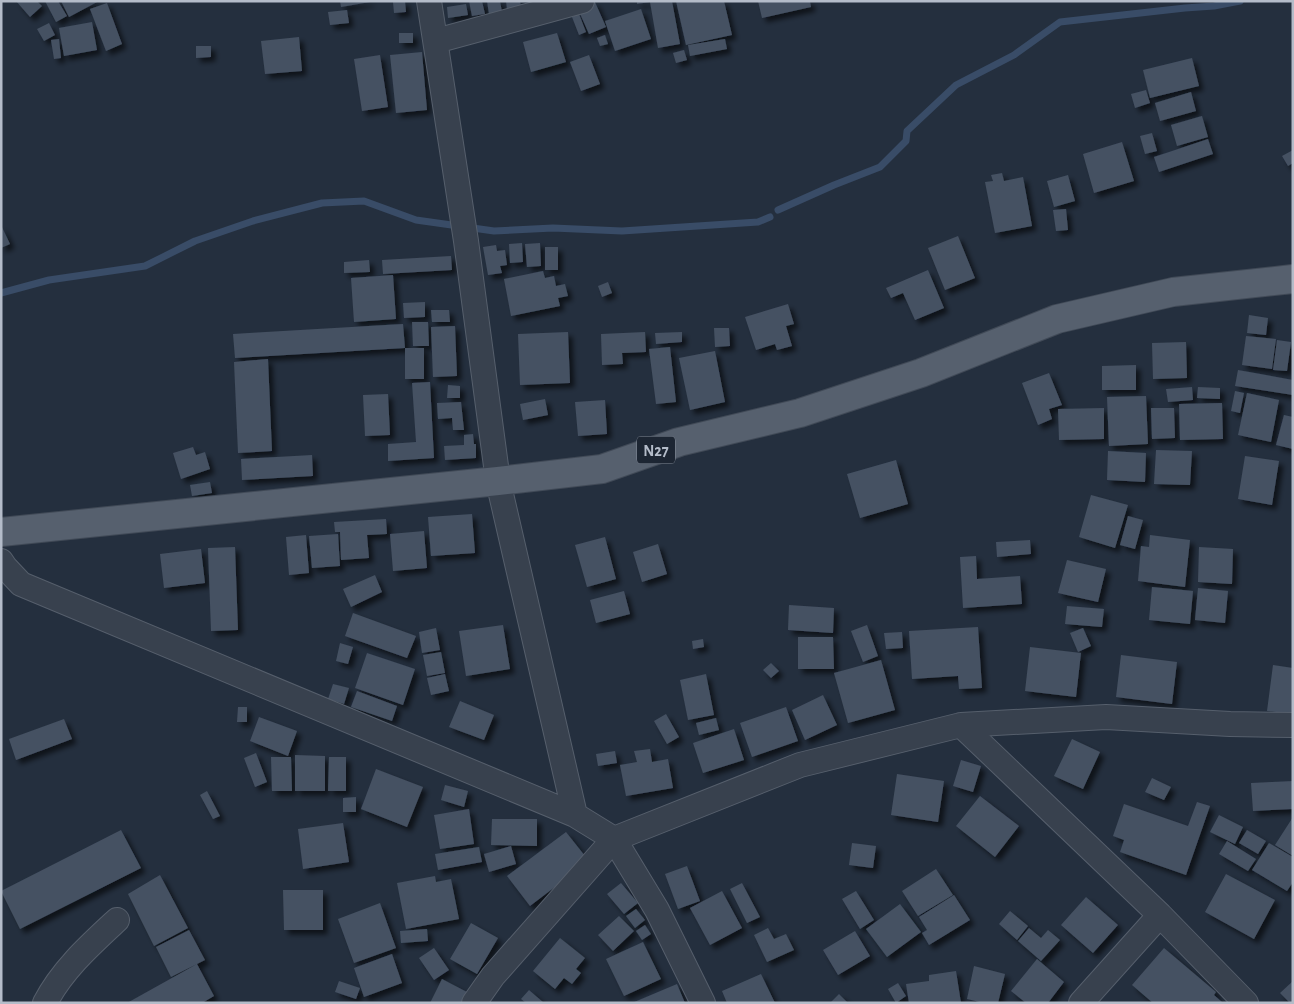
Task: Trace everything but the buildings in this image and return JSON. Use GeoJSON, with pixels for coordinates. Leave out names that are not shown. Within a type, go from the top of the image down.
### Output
{"type":"FeatureCollection","features":[{"type":"Feature","properties":{"kind":"main road","name":"N27"},"geometry":{"type":"LineString","coordinates":[[1,532],[498,481],[602,468],[678,442],[800,413],[921,373],[1057,319],[1173,292],[1293,279]]}},
{"type":"Feature","properties":{"kind":"street"},"geometry":{"type":"LineString","coordinates":[[429,1],[462,208],[498,481],[575,815]]}},
{"type":"Feature","properties":{"kind":"street"},"geometry":{"type":"LineString","coordinates":[[436,41],[582,1]]}},
{"type":"Feature","properties":{"kind":"street"},"geometry":{"type":"LineString","coordinates":[[1,561],[20,584],[575,815],[614,840],[656,910],[703,1003]]}},
{"type":"Feature","properties":{"kind":"street"},"geometry":{"type":"LineString","coordinates":[[474,1003],[493,976],[614,840],[800,766],[961,725],[1106,717],[1230,724],[1293,725]]}},
{"type":"Feature","properties":{"kind":"street"},"geometry":{"type":"LineString","coordinates":[[961,725],[1160,914],[1246,1003]]}},
{"type":"Feature","properties":{"kind":"street"},"geometry":{"type":"LineString","coordinates":[[1081,1003],[1160,914]]}},
{"type":"Feature","properties":{"kind":"street"},"geometry":{"type":"LineString","coordinates":[[45,1003],[53,987],[79,955],[117,920]]}},
{"type":"Feature","properties":{"kind":"waterway"},"geometry":{"type":"LineString","coordinates":[[778,210],[880,167],[906,141],[907,131],[956,85],[1014,55],[1060,22],[1214,6],[1240,1]]}},
{"type":"Feature","properties":{"kind":"waterway"},"geometry":{"type":"LineString","coordinates":[[1,293],[49,280],[145,266],[195,241],[253,221],[322,203],[364,201],[416,220],[494,231],[553,228],[622,231],[758,222],[770,217]]}}]}
